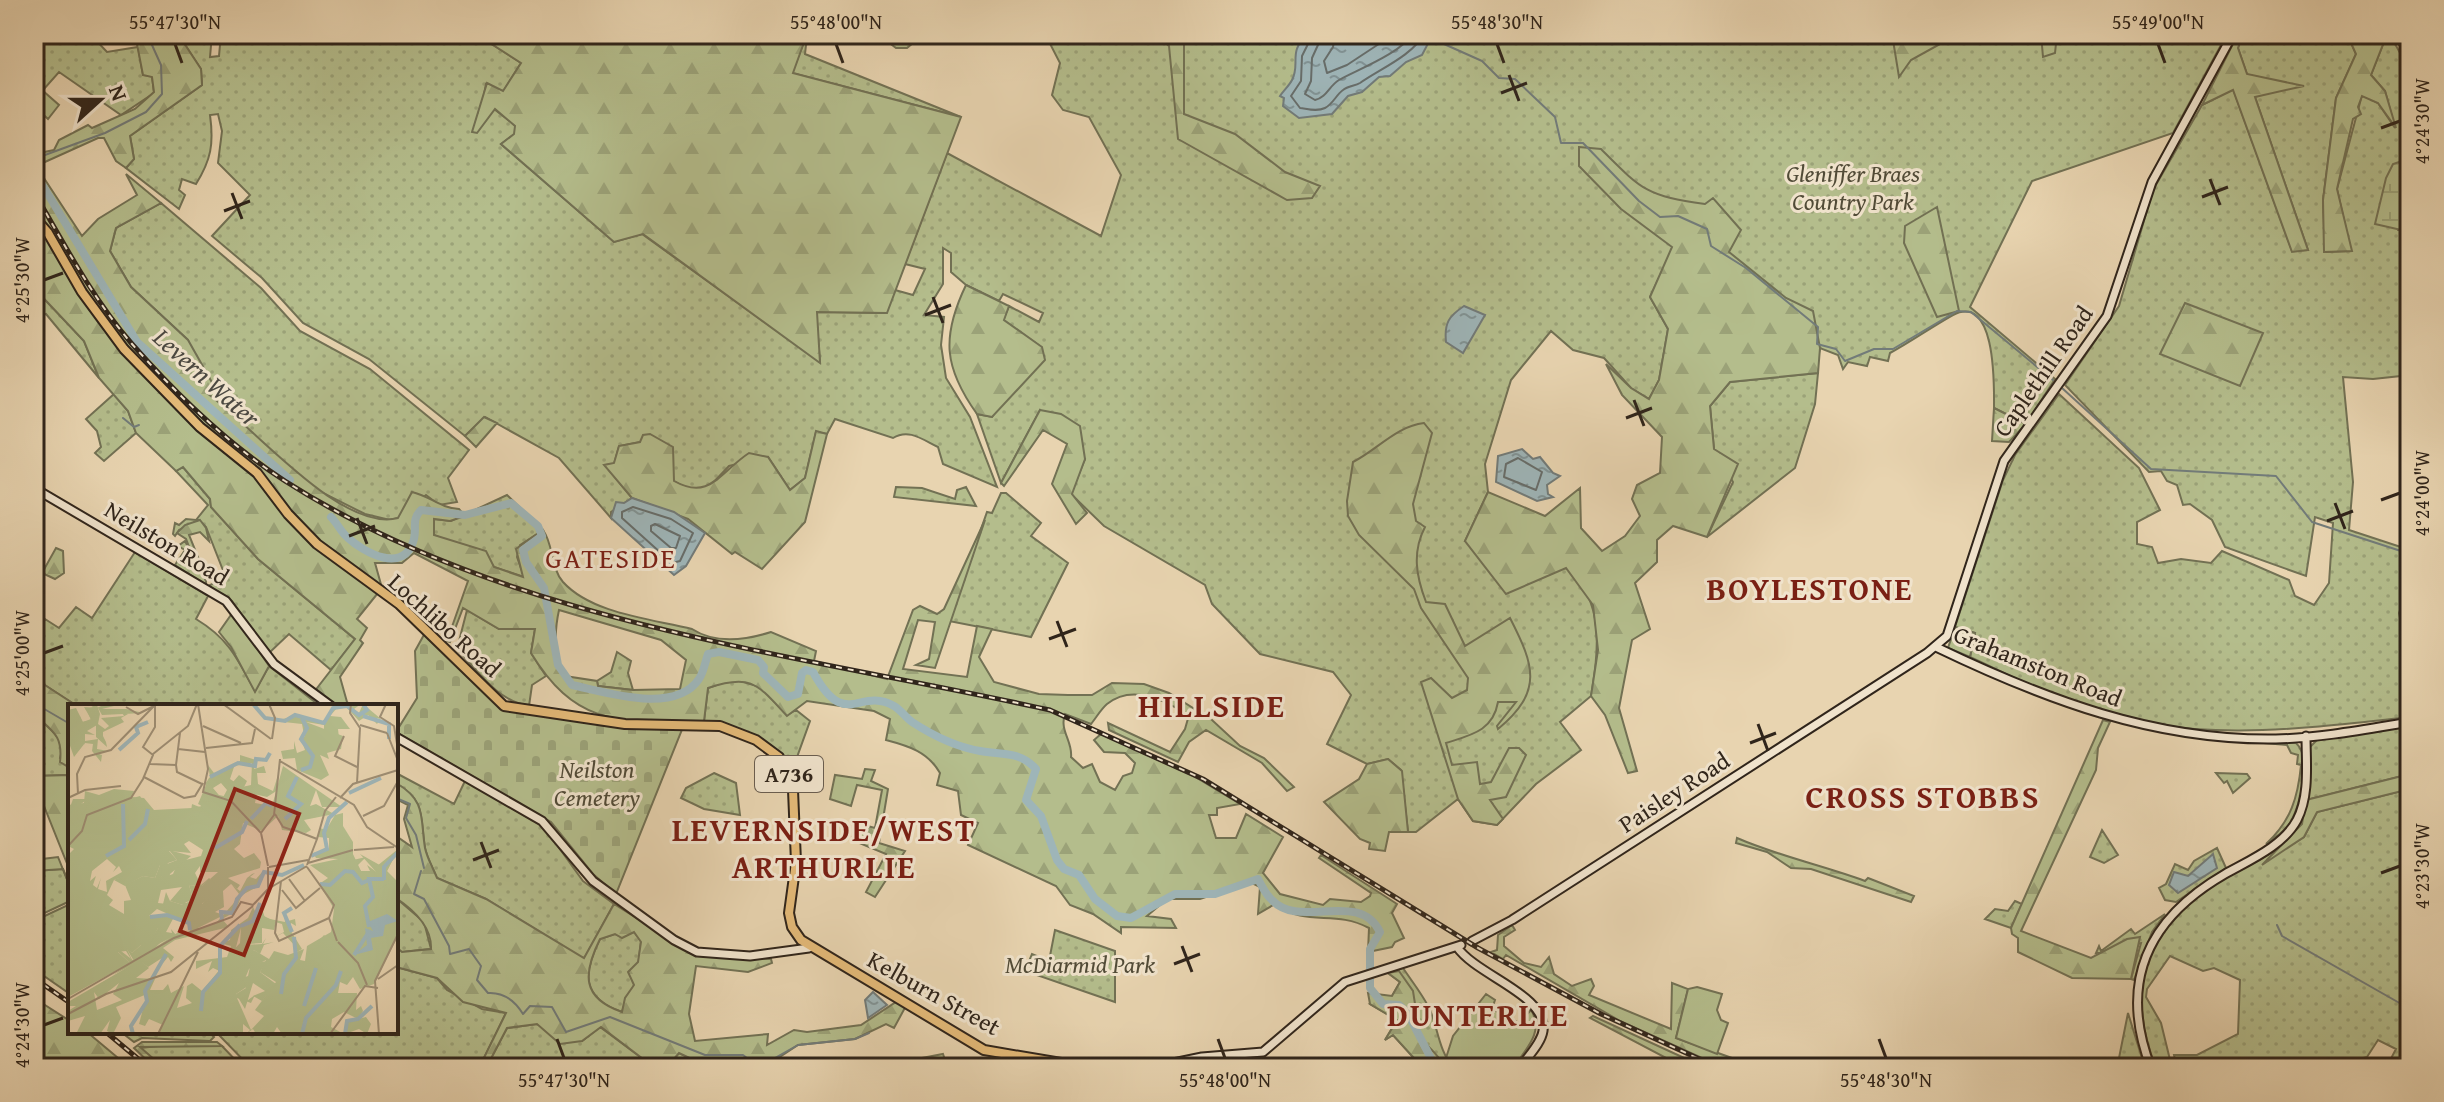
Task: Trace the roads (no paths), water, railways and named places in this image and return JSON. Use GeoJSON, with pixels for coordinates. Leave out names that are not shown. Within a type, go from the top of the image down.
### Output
{"type":"FeatureCollection","features":[{"type":"Feature","properties":{"kind":"main road","name":"Caplethill Road"},"geometry":{"type":"LineString","coordinates":[[1936,647],[1950,629],[2004,461],[2107,316],[2152,182],[2232,36]]}},
{"type":"Feature","properties":{"kind":"main road","name":"Lochlibo Road"},"geometry":{"type":"LineString","coordinates":[[34,217],[48,233],[82,292],[124,349],[206,433],[257,473],[288,514],[317,544],[399,604],[504,706],[625,724],[720,726],[756,740],[779,757],[790,776],[794,795],[796,849],[791,923],[809,948]]}},
{"type":"Feature","properties":{"kind":"main road","name":"Neilston Road"},"geometry":{"type":"LineString","coordinates":[[34,488],[226,601],[274,664],[328,704]]}},
{"type":"Feature","properties":{"kind":"main road","name":"Grahamston Road"},"geometry":{"type":"LineString","coordinates":[[1936,647],[2083,711],[2165,731],[2256,738],[2306,736],[2410,722]]}},
{"type":"Feature","properties":{"kind":"main road","name":"Paisley Road"},"geometry":{"type":"LineString","coordinates":[[1472,941],[1512,920],[1936,647]]}},
{"type":"Feature","properties":{"kind":"main road"},"geometry":{"type":"LineString","coordinates":[[2151,1068],[2141,1042],[2135,1007],[2147,950],[2161,926],[2186,900],[2277,843],[2294,824],[2304,798],[2306,736]]}},
{"type":"Feature","properties":{"kind":"main road"},"geometry":{"type":"LineString","coordinates":[[398,738],[542,821],[593,881],[674,940],[697,952],[729,956],[809,948]]}},
{"type":"Feature","properties":{"kind":"main road"},"geometry":{"type":"LineString","coordinates":[[1153,1068],[1202,1057],[1263,1052],[1337,986],[1459,946],[1471,964],[1526,996],[1540,1013],[1540,1039],[1520,1068]]}},
{"type":"Feature","properties":{"kind":"main road","name":"Kelburn Street"},"geometry":{"type":"LineString","coordinates":[[809,948],[897,995],[984,1050],[1091,1068]]}},
{"type":"Feature","properties":{"kind":"water"},"geometry":{"type":"Polygon","coordinates":[[[1308,34],[1433,34],[1422,55],[1406,62],[1390,76],[1379,77],[1362,92],[1348,96],[1332,114],[1299,118],[1283,106],[1284,98],[1280,96],[1292,80],[1298,46],[1308,34]]]}},
{"type":"Feature","properties":{"kind":"water"},"geometry":{"type":"Polygon","coordinates":[[[1464,306],[1485,315],[1463,353],[1446,342],[1446,330],[1455,313],[1464,306]]]}},
{"type":"Feature","properties":{"kind":"water"},"geometry":{"type":"Polygon","coordinates":[[[1522,449],[1533,459],[1540,457],[1553,473],[1560,476],[1547,485],[1548,494],[1553,497],[1537,501],[1496,482],[1498,456],[1522,449]]]}},
{"type":"Feature","properties":{"kind":"water"},"geometry":{"type":"Polygon","coordinates":[[[632,498],[674,512],[705,533],[686,566],[674,575],[611,518],[616,502],[624,503],[632,498]]]}},
{"type":"Feature","properties":{"kind":"water"},"geometry":{"type":"Polygon","coordinates":[[[2213,854],[2217,868],[2178,893],[2169,885],[2174,872],[2188,876],[2213,854]]]}},
{"type":"Feature","properties":{"kind":"water"},"geometry":{"type":"Polygon","coordinates":[[[873,992],[887,1005],[868,1018],[865,1000],[873,992]]]}},
{"type":"Feature","properties":{"kind":"waterway"},"geometry":{"type":"LineString","coordinates":[[34,159],[105,133],[146,112],[162,94],[161,65],[147,34]]}},
{"type":"Feature","properties":{"kind":"waterway"},"geometry":{"type":"LineString","coordinates":[[1444,44],[1482,61],[1499,78],[1515,79],[1555,117],[1561,143],[1583,143],[1639,201],[1660,217],[1678,216],[1707,229],[1711,246],[1746,268],[1818,327],[1817,344],[1836,349],[1845,361],[1874,349],[1893,349],[1957,311],[1971,312],[2053,380]]}},
{"type":"Feature","properties":{"kind":"waterway","name":"Levern Water"},"geometry":{"type":"LineString","coordinates":[[34,171],[137,342],[290,480]]}},
{"type":"Feature","properties":{"kind":"waterway"},"geometry":{"type":"LineString","coordinates":[[2062,388],[2151,469],[2276,476],[2312,522],[2410,554]]}},
{"type":"Feature","properties":{"kind":"waterway"},"geometry":{"type":"LineString","coordinates":[[123,418],[134,427],[139,425]]}},
{"type":"Feature","properties":{"kind":"waterway","name":"Levern Water"},"geometry":{"type":"LineString","coordinates":[[331,517],[345,535],[363,549],[384,558],[393,558],[409,550],[414,539],[415,520],[421,510],[465,515],[511,503],[538,526],[542,536],[523,550],[526,562],[544,588],[558,665],[572,685],[620,696],[657,699],[674,696],[688,690],[699,679],[708,654],[719,652],[758,660],[764,667],[763,673],[788,697],[798,694],[802,673],[806,670],[813,672],[824,690],[844,704],[882,701],[936,736],[971,749],[1024,759],[1036,769],[1026,800],[1041,816],[1057,860],[1064,869],[1079,875],[1095,899],[1117,916],[1131,918],[1175,894],[1215,894],[1258,879],[1270,898],[1284,908],[1297,912],[1358,913],[1370,920],[1380,932],[1370,949],[1370,988],[1383,1004],[1399,1005],[1407,1012],[1436,1068]]}},
{"type":"Feature","properties":{"kind":"waterway"},"geometry":{"type":"LineString","coordinates":[[2410,565],[2402,611],[2410,657]]}},
{"type":"Feature","properties":{"kind":"waterway"},"geometry":{"type":"LineString","coordinates":[[34,703],[68,723]]}},
{"type":"Feature","properties":{"kind":"waterway"},"geometry":{"type":"LineString","coordinates":[[398,799],[410,804],[406,818],[416,835],[424,868]]}},
{"type":"Feature","properties":{"kind":"waterway"},"geometry":{"type":"LineString","coordinates":[[421,871],[414,894],[424,899],[449,946],[450,954],[469,949],[481,966],[477,980],[488,993],[508,998],[523,1014],[530,1006],[552,1007],[566,1032],[610,1017],[705,1055],[743,1055],[759,1067],[798,1045],[855,1039],[869,1033]]}},
{"type":"Feature","properties":{"kind":"waterway"},"geometry":{"type":"LineString","coordinates":[[2277,925],[2282,936],[2410,1009]]}},
{"type":"Feature","properties":{"kind":"railway"},"geometry":{"type":"LineString","coordinates":[[34,192],[104,309],[167,381],[204,418],[264,467],[371,529],[463,569],[558,601],[656,628],[1050,710],[1203,779],[1478,948],[1601,1014],[1719,1068]]}},
{"type":"Feature","properties":{"kind":"railway"},"geometry":{"type":"LineString","coordinates":[[34,978],[68,1002]]}},
{"type":"Feature","properties":{"kind":"railway"},"geometry":{"type":"LineString","coordinates":[[108,1034],[149,1068]]}},
{"type":"Feature","properties":{"kind":"district","name":"GATESIDE"},"geometry":{"type":"Point","coordinates":[611,557]}},
{"type":"Feature","properties":{"kind":"district","name":"BOYLESTONE"},"geometry":{"type":"Point","coordinates":[1810,588]}},
{"type":"Feature","properties":{"kind":"district","name":"HILLSIDE"},"geometry":{"type":"Point","coordinates":[1212,705]}},
{"type":"Feature","properties":{"kind":"district","name":"CROSS STOBBS"},"geometry":{"type":"Point","coordinates":[1923,796]}},
{"type":"Feature","properties":{"kind":"district","name":"LEVERNSIDE/WEST ARTHURLIE"},"geometry":{"type":"Point","coordinates":[824,848]}},
{"type":"Feature","properties":{"kind":"district","name":"DUNTERLIE"},"geometry":{"type":"Point","coordinates":[1478,1014]}},
{"type":"Feature","properties":{"kind":"park label","name":"Gleniffer Braes Country Park"},"geometry":{"type":"Point","coordinates":[1853,187]}},
{"type":"Feature","properties":{"kind":"park label","name":"Neilston Cemetery"},"geometry":{"type":"Point","coordinates":[597,783]}},
{"type":"Feature","properties":{"kind":"park label","name":"McDiarmid Park"},"geometry":{"type":"Point","coordinates":[1080,964]}}]}
